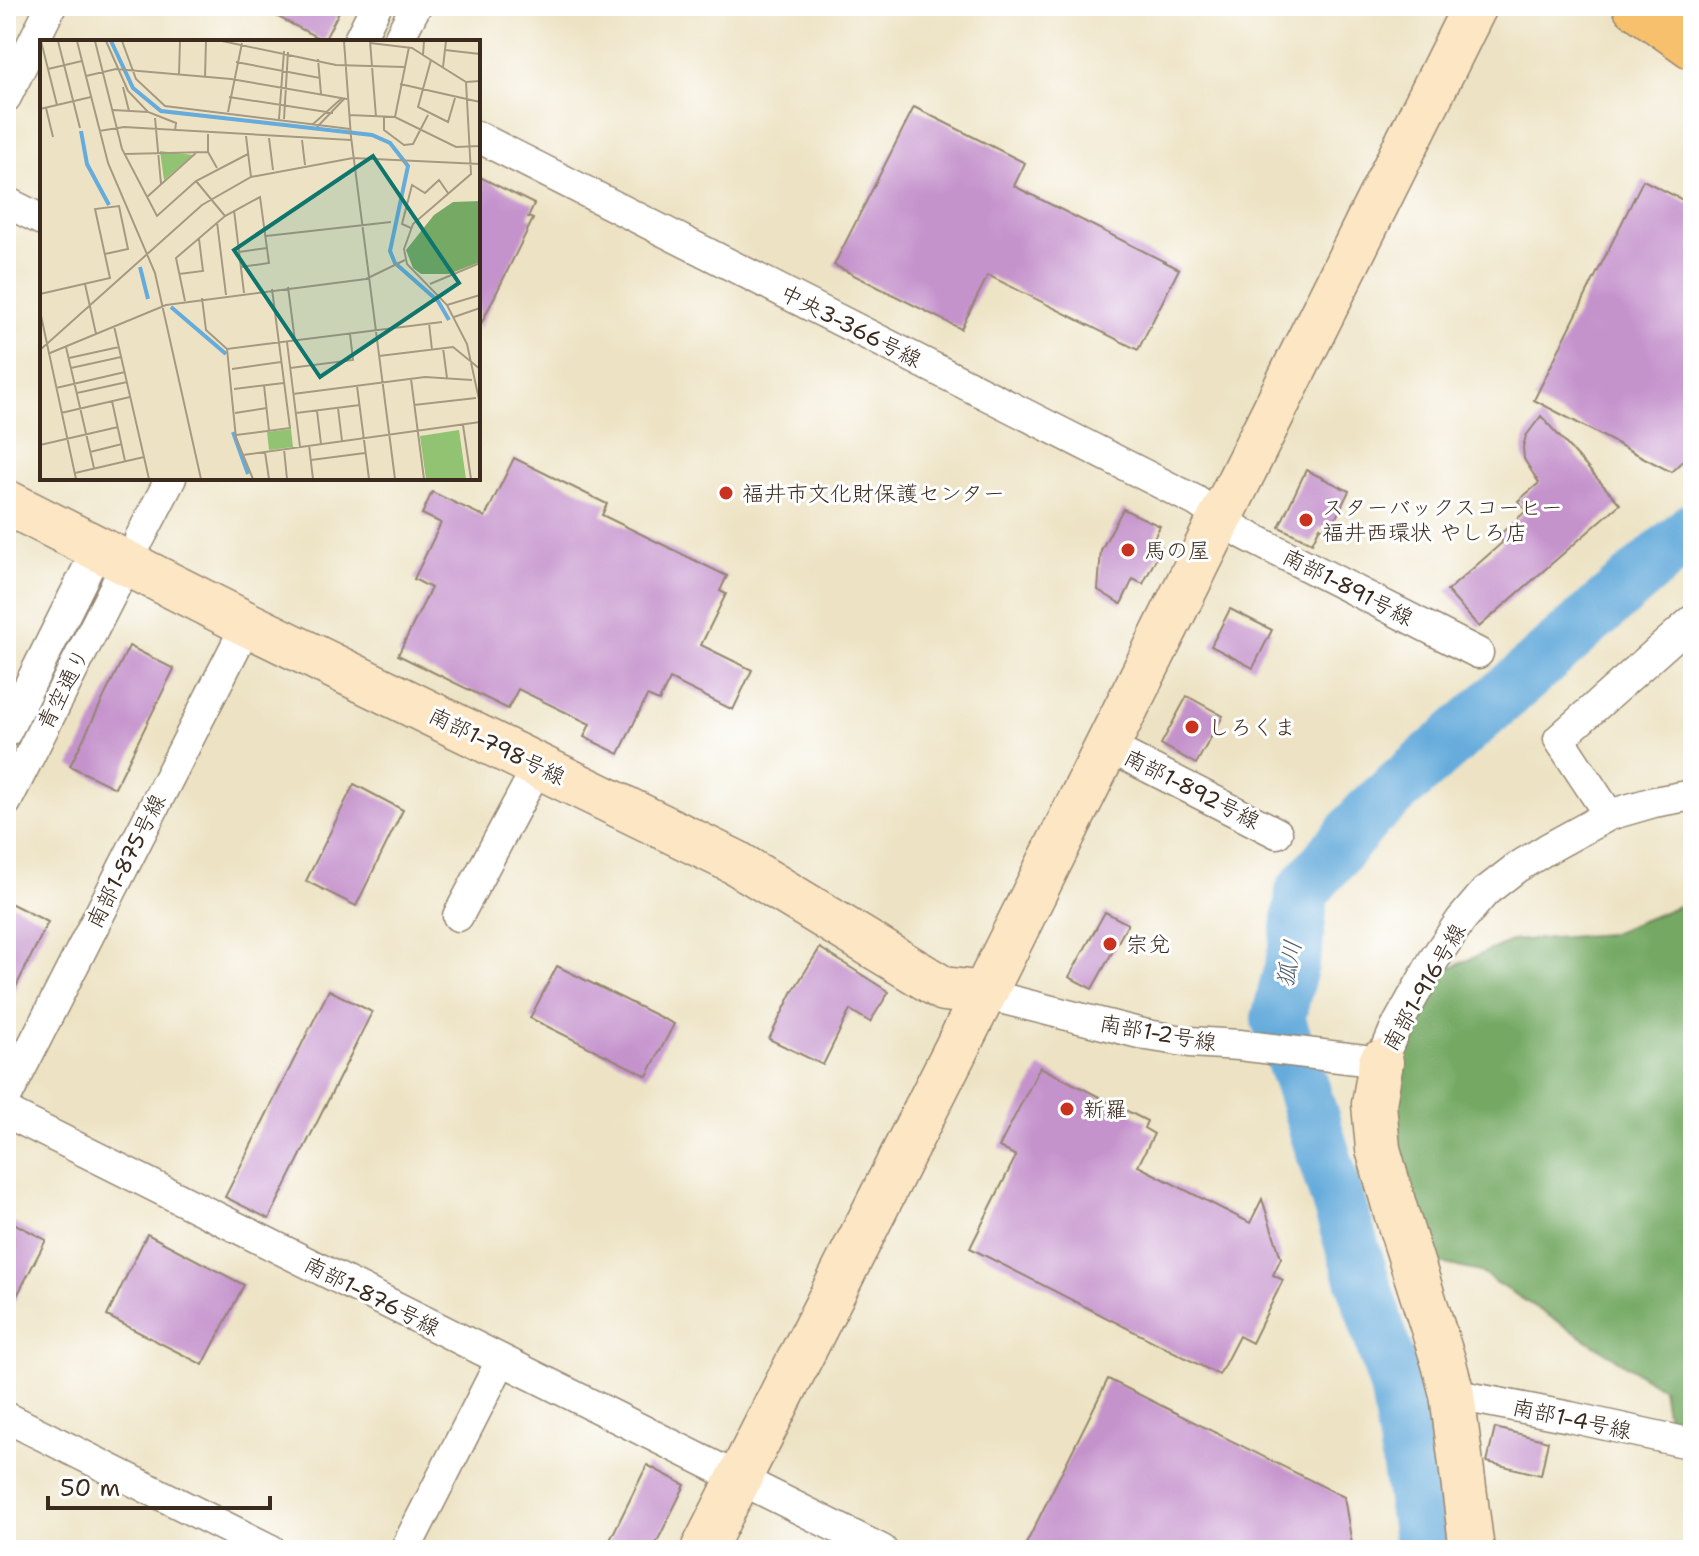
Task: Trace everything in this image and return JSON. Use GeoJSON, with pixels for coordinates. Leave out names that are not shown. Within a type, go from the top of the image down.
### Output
{"type":"FeatureCollection","features":[{"type":"Feature","properties":{"kind":"main road"},"geometry":{"type":"LineString","coordinates":[[1635,6],[1693,47]]}},
{"type":"Feature","properties":{"kind":"street"},"geometry":{"type":"LineString","coordinates":[[6,97],[37,49],[51,6]]}},
{"type":"Feature","properties":{"kind":"street"},"geometry":{"type":"LineString","coordinates":[[359,40],[376,6]]}},
{"type":"Feature","properties":{"kind":"street"},"geometry":{"type":"LineString","coordinates":[[398,40],[416,6]]}},
{"type":"Feature","properties":{"kind":"street"},"geometry":{"type":"LineString","coordinates":[[703,1550],[1222,518],[1475,6]]}},
{"type":"Feature","properties":{"kind":"street","name":"中央3-366号線"},"geometry":{"type":"LineString","coordinates":[[480,138],[1196,501],[1222,518]]}},
{"type":"Feature","properties":{"kind":"street"},"geometry":{"type":"LineString","coordinates":[[6,202],[40,219]]}},
{"type":"Feature","properties":{"kind":"street"},"geometry":{"type":"LineString","coordinates":[[140,538],[170,480]]}},
{"type":"Feature","properties":{"kind":"street","name":"南部1-798号線"},"geometry":{"type":"LineString","coordinates":[[6,502],[109,563],[247,624],[735,862],[944,989],[984,994]]}},
{"type":"Feature","properties":{"kind":"street","name":"南部1-891号線"},"geometry":{"type":"LineString","coordinates":[[1222,518],[1244,534],[1478,653]]}},
{"type":"Feature","properties":{"kind":"street"},"geometry":{"type":"LineString","coordinates":[[6,732],[109,563]]}},
{"type":"Feature","properties":{"kind":"street","name":"青空通り"},"geometry":{"type":"LineString","coordinates":[[6,802],[109,563]]}},
{"type":"Feature","properties":{"kind":"street"},"geometry":{"type":"LineString","coordinates":[[1609,815],[1559,739],[1693,620]]}},
{"type":"Feature","properties":{"kind":"street","name":"南部1-875号線"},"geometry":{"type":"LineString","coordinates":[[6,1098],[247,624]]}},
{"type":"Feature","properties":{"kind":"street","name":"南部1-892号線"},"geometry":{"type":"LineString","coordinates":[[1107,746],[1277,833]]}},
{"type":"Feature","properties":{"kind":"street"},"geometry":{"type":"LineString","coordinates":[[458,916],[538,766]]}},
{"type":"Feature","properties":{"kind":"street","name":"南部1-916号線"},"geometry":{"type":"LineString","coordinates":[[1472,1550],[1452,1394],[1378,1149],[1374,1104],[1381,1062],[1395,1029],[1433,961],[1485,892],[1516,868],[1609,815],[1693,795]]}},
{"type":"Feature","properties":{"kind":"street","name":"南部1-2号線"},"geometry":{"type":"LineString","coordinates":[[984,994],[1147,1035],[1381,1062]]}},
{"type":"Feature","properties":{"kind":"street","name":"南部1-876号線"},"geometry":{"type":"LineString","coordinates":[[6,1112],[882,1550]]}},
{"type":"Feature","properties":{"kind":"street"},"geometry":{"type":"LineString","coordinates":[[405,1550],[501,1361]]}},
{"type":"Feature","properties":{"kind":"street","name":"南部1-4号線"},"geometry":{"type":"LineString","coordinates":[[1452,1394],[1693,1444]]}},
{"type":"Feature","properties":{"kind":"street"},"geometry":{"type":"LineString","coordinates":[[6,1417],[271,1550]]}},
{"type":"Feature","properties":{"kind":"street"},"geometry":{"type":"LineString","coordinates":[[1642,1434],[1693,1460]]}},
{"type":"Feature","properties":{"kind":"green space"},"geometry":{"type":"Polygon","coordinates":[[[1693,900],[1693,1430],[1668,1426],[1662,1388],[1480,1272],[1432,1261],[1399,1163],[1395,1081],[1405,1047],[1443,971],[1511,941],[1609,934],[1693,900]]]}},
{"type":"Feature","properties":{"kind":"building"},"geometry":{"type":"Polygon","coordinates":[[[257,6],[342,6],[322,40],[257,6]]]}},
{"type":"Feature","properties":{"kind":"building"},"geometry":{"type":"Polygon","coordinates":[[[914,107],[1025,163],[1014,186],[1179,269],[1138,350],[988,275],[961,329],[834,265],[914,107]]]}},
{"type":"Feature","properties":{"kind":"building"},"geometry":{"type":"Polygon","coordinates":[[[480,177],[534,204],[528,217],[533,219],[480,326],[480,177]]]}},
{"type":"Feature","properties":{"kind":"building"},"geometry":{"type":"Polygon","coordinates":[[[1643,180],[1693,205],[1693,451],[1671,472],[1534,400],[1643,180]]]}},
{"type":"Feature","properties":{"kind":"building"},"geometry":{"type":"Polygon","coordinates":[[[1541,416],[1620,504],[1479,627],[1447,591],[1503,542],[1498,536],[1526,511],[1518,501],[1539,483],[1524,459],[1523,447],[1526,436],[1541,416]]]}},
{"type":"Feature","properties":{"kind":"building"},"geometry":{"type":"Polygon","coordinates":[[[514,458],[607,504],[602,515],[727,576],[720,591],[726,594],[701,645],[752,670],[733,710],[670,679],[659,701],[647,696],[619,754],[584,737],[590,724],[518,689],[508,709],[398,655],[431,588],[414,579],[441,523],[422,514],[432,492],[485,517],[514,458]]]}},
{"type":"Feature","properties":{"kind":"building"},"geometry":{"type":"Polygon","coordinates":[[[1306,470],[1349,491],[1329,532],[1320,527],[1312,543],[1279,527],[1306,470]]]}},
{"type":"Feature","properties":{"kind":"building"},"geometry":{"type":"Polygon","coordinates":[[[1123,509],[1160,526],[1152,542],[1162,547],[1143,584],[1133,579],[1121,604],[1098,590],[1101,550],[1123,509]]]}},
{"type":"Feature","properties":{"kind":"building"},"geometry":{"type":"Polygon","coordinates":[[[1230,609],[1272,630],[1253,668],[1211,646],[1230,609]]]}},
{"type":"Feature","properties":{"kind":"building"},"geometry":{"type":"Polygon","coordinates":[[[129,646],[174,669],[115,788],[70,766],[129,646]]]}},
{"type":"Feature","properties":{"kind":"building"},"geometry":{"type":"Polygon","coordinates":[[[1187,696],[1223,716],[1196,764],[1161,744],[1187,696]]]}},
{"type":"Feature","properties":{"kind":"building"},"geometry":{"type":"Polygon","coordinates":[[[354,784],[403,810],[356,906],[306,881],[354,784]]]}},
{"type":"Feature","properties":{"kind":"building"},"geometry":{"type":"Polygon","coordinates":[[[6,901],[48,922],[6,1007],[6,901]]]}},
{"type":"Feature","properties":{"kind":"building"},"geometry":{"type":"Polygon","coordinates":[[[1105,912],[1128,924],[1092,989],[1069,977],[1105,912]]]}},
{"type":"Feature","properties":{"kind":"building"},"geometry":{"type":"Polygon","coordinates":[[[820,948],[889,992],[870,1022],[850,1010],[823,1065],[769,1039],[793,991],[820,948]]]}},
{"type":"Feature","properties":{"kind":"building"},"geometry":{"type":"Polygon","coordinates":[[[557,966],[674,1024],[647,1076],[530,1018],[557,966]]]}},
{"type":"Feature","properties":{"kind":"building"},"geometry":{"type":"Polygon","coordinates":[[[329,990],[372,1012],[269,1219],[225,1197],[329,990]]]}},
{"type":"Feature","properties":{"kind":"building"},"geometry":{"type":"Polygon","coordinates":[[[1040,1067],[1147,1121],[1144,1128],[1154,1134],[1138,1166],[1250,1223],[1262,1199],[1281,1258],[1273,1275],[1283,1280],[1252,1343],[1239,1336],[1219,1375],[970,1248],[1016,1156],[999,1147],[1040,1067]]]}},
{"type":"Feature","properties":{"kind":"building"},"geometry":{"type":"Polygon","coordinates":[[[6,1219],[46,1240],[6,1317],[6,1219]]]}},
{"type":"Feature","properties":{"kind":"building"},"geometry":{"type":"Polygon","coordinates":[[[147,1234],[244,1285],[203,1365],[107,1316],[147,1234]]]}},
{"type":"Feature","properties":{"kind":"building"},"geometry":{"type":"Polygon","coordinates":[[[1108,1379],[1344,1497],[1353,1550],[1023,1550],[1108,1379]]]}},
{"type":"Feature","properties":{"kind":"building"},"geometry":{"type":"Polygon","coordinates":[[[1495,1428],[1548,1441],[1541,1475],[1487,1462],[1495,1428]]]}},
{"type":"Feature","properties":{"kind":"building"},"geometry":{"type":"Polygon","coordinates":[[[647,1465],[685,1485],[653,1550],[624,1550],[609,1542],[647,1465]]]}},
{"type":"Feature","properties":{"kind":"waterway","name":"狐川"},"geometry":{"type":"LineString","coordinates":[[1422,1550],[1397,1390],[1303,1089],[1278,1019],[1296,947],[1302,892],[1369,813],[1693,529]]}},
{"type":"Feature","properties":{"kind":"place","name":"福井市文化財保護センター"},"geometry":{"type":"Point","coordinates":[726,493]}},
{"type":"Feature","properties":{"kind":"place","name":"スターバックスコーヒー 福井西環状 やしろ店"},"geometry":{"type":"Point","coordinates":[1306,520]}},
{"type":"Feature","properties":{"kind":"place","name":"馬の屋"},"geometry":{"type":"Point","coordinates":[1128,550]}},
{"type":"Feature","properties":{"kind":"place","name":"しろくま"},"geometry":{"type":"Point","coordinates":[1192,727]}},
{"type":"Feature","properties":{"kind":"place","name":"宗兌"},"geometry":{"type":"Point","coordinates":[1110,944]}},
{"type":"Feature","properties":{"kind":"place","name":"新羅"},"geometry":{"type":"Point","coordinates":[1067,1109]}}]}
